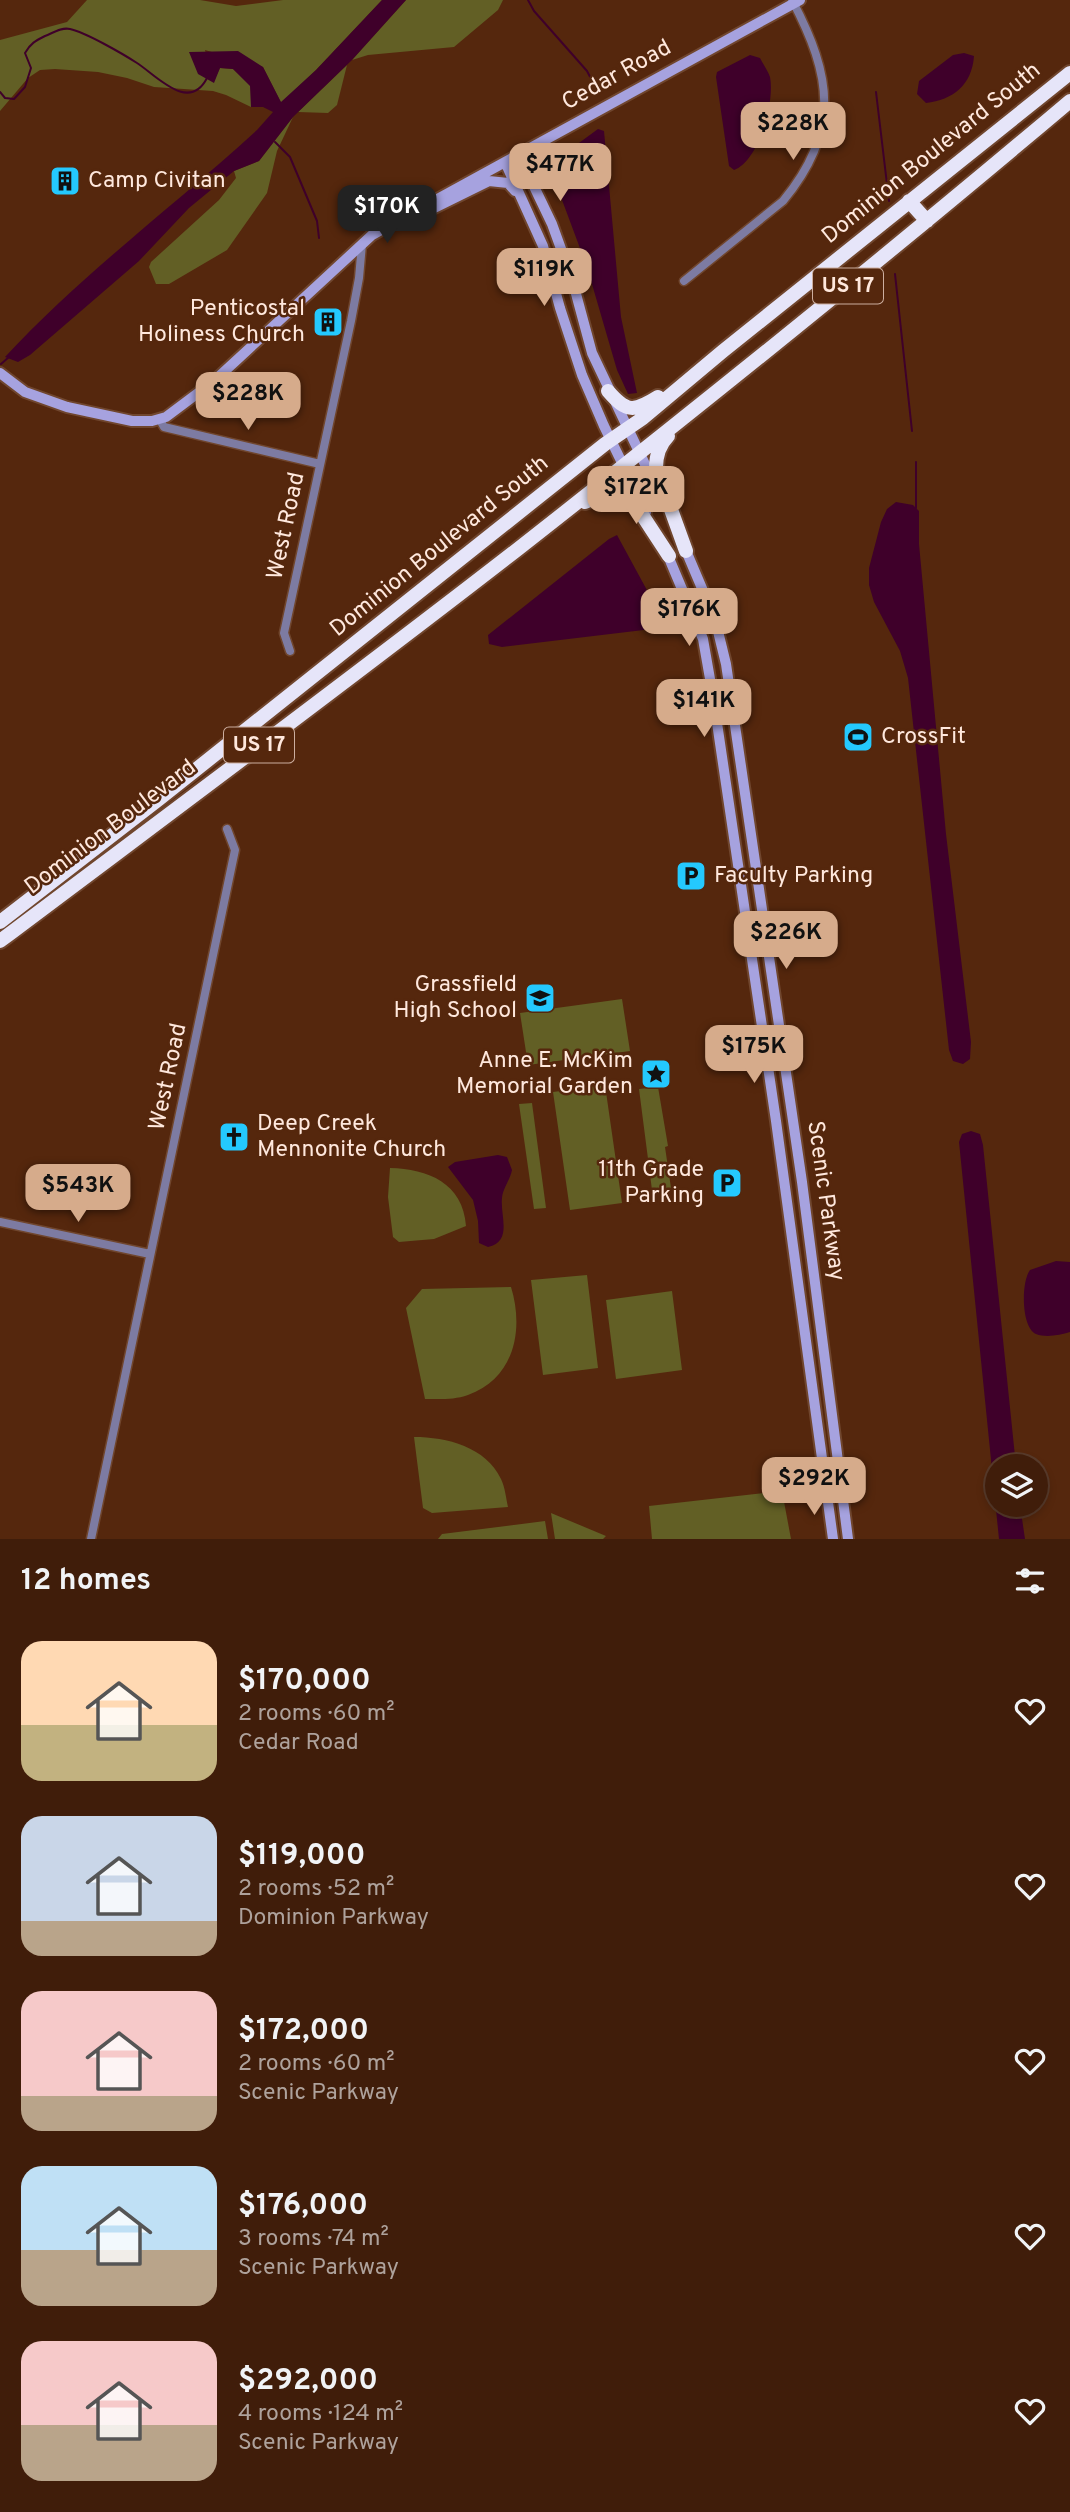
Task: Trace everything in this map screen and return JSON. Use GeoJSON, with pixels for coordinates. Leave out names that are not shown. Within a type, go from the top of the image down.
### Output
{"type":"FeatureCollection","features":[{"type":"Feature","properties":{"kind":"highway","name":"Dominion Boulevard South"},"geometry":{"type":"LineString","coordinates":[[0,922],[149,808],[612,440],[627,431],[1070,73]]}},
{"type":"Feature","properties":{"kind":"highway","name":"Dominion Boulevard South"},"geometry":{"type":"LineString","coordinates":[[518,549],[927,222],[1070,101]]}},
{"type":"Feature","properties":{"kind":"highway"},"geometry":{"type":"LineString","coordinates":[[909,201],[927,222]]}},
{"type":"Feature","properties":{"kind":"highway"},"geometry":{"type":"LineString","coordinates":[[608,391],[620,405],[630,409],[641,408],[701,370]]}},
{"type":"Feature","properties":{"kind":"highway"},"geometry":{"type":"LineString","coordinates":[[686,551],[659,482],[656,455],[663,441],[695,410]]}},
{"type":"Feature","properties":{"kind":"highway"},"geometry":{"type":"LineString","coordinates":[[537,533],[560,524],[597,496],[620,495],[635,504],[668,556]]}},
{"type":"Feature","properties":{"kind":"highway","name":"Dominion Boulevard"},"geometry":{"type":"LineString","coordinates":[[0,941],[518,549]]}},
{"type":"Feature","properties":{"kind":"highway"},"geometry":{"type":"LineString","coordinates":[[378,625],[392,644]]}},
{"type":"Feature","properties":{"kind":"street","name":"Cedar Road"},"geometry":{"type":"LineString","coordinates":[[0,373],[24,392],[48,402],[103,416],[132,421],[160,419],[175,413],[379,231],[795,1]]}},
{"type":"Feature","properties":{"kind":"street"},"geometry":{"type":"LineString","coordinates":[[684,281],[783,201],[801,177],[815,150],[824,111],[822,71],[795,1]]}},
{"type":"Feature","properties":{"kind":"street","name":"Scenic Parkway"},"geometry":{"type":"LineString","coordinates":[[516,155],[552,224],[572,279],[592,354],[686,551],[715,619],[726,664],[802,1182],[848,1539]]}},
{"type":"Feature","properties":{"kind":"street","name":"Scenic Parkway"},"geometry":{"type":"LineString","coordinates":[[505,162],[543,246],[582,374],[704,639],[776,1121],[833,1539]]}},
{"type":"Feature","properties":{"kind":"street"},"geometry":{"type":"LineString","coordinates":[[379,231],[495,180],[508,183],[524,202]]}},
{"type":"Feature","properties":{"kind":"street","name":"West Road"},"geometry":{"type":"LineString","coordinates":[[290,651],[284,633],[359,278],[362,244]]}},
{"type":"Feature","properties":{"kind":"street"},"geometry":{"type":"LineString","coordinates":[[160,419],[164,427],[320,464]]}},
{"type":"Feature","properties":{"kind":"street","name":"West Road"},"geometry":{"type":"LineString","coordinates":[[91,1539],[236,850],[227,829]]}},
{"type":"Feature","properties":{"kind":"street"},"geometry":{"type":"LineString","coordinates":[[0,1222],[150,1254]]}},
{"type":"Feature","properties":{"kind":"shaded area"},"geometry":{"type":"Polygon","coordinates":[[[87,0],[200,0],[236,6],[283,0],[382,0],[281,103],[263,67],[205,50],[213,82],[220,68],[233,69],[251,86],[251,107],[213,91],[154,87],[98,72],[55,69],[40,70],[28,78],[0,111],[0,40],[67,22],[87,0]]]}},
{"type":"Feature","properties":{"kind":"shaded area"},"geometry":{"type":"Polygon","coordinates":[[[382,0],[406,0],[352,60],[293,117],[259,161],[234,171],[189,208],[139,261],[30,355],[18,362],[5,357],[65,297],[226,158],[273,112],[263,107],[251,107],[250,86],[233,69],[220,68],[214,83],[198,74],[189,52],[238,51],[263,67],[281,102],[316,70],[382,0]]]}},
{"type":"Feature","properties":{"kind":"shaded area"},"geometry":{"type":"Polygon","coordinates":[[[406,0],[503,0],[498,10],[454,47],[368,55],[352,60],[406,0]]]}},
{"type":"Feature","properties":{"kind":"shaded area"},"geometry":{"type":"Polygon","coordinates":[[[964,53],[974,56],[965,83],[953,94],[926,103],[917,94],[919,81],[953,55],[964,53]]]}},
{"type":"Feature","properties":{"kind":"shaded area"},"geometry":{"type":"Polygon","coordinates":[[[750,55],[760,58],[770,77],[770,101],[758,143],[743,164],[734,170],[729,166],[716,77],[717,72],[750,55]]]}},
{"type":"Feature","properties":{"kind":"shaded area"},"geometry":{"type":"Polygon","coordinates":[[[347,65],[337,105],[328,113],[298,112],[347,65]]]}},
{"type":"Feature","properties":{"kind":"shaded area"},"geometry":{"type":"Polygon","coordinates":[[[293,117],[277,151],[267,193],[227,250],[169,284],[156,284],[149,267],[151,262],[219,200],[236,178],[234,171],[259,161],[293,117]]]}},
{"type":"Feature","properties":{"kind":"shaded area"},"geometry":{"type":"Polygon","coordinates":[[[598,129],[604,131],[621,317],[637,393],[628,394],[617,370],[587,267],[549,165],[598,129]]]}},
{"type":"Feature","properties":{"kind":"shaded area"},"geometry":{"type":"Polygon","coordinates":[[[896,502],[913,505],[919,511],[919,544],[946,834],[971,1042],[970,1059],[963,1064],[953,1061],[949,1050],[908,678],[900,651],[874,602],[869,585],[869,568],[881,522],[887,509],[896,502]]]}},
{"type":"Feature","properties":{"kind":"shaded area"},"geometry":{"type":"Polygon","coordinates":[[[617,535],[661,616],[660,625],[652,629],[502,647],[489,644],[488,635],[617,535]]]}},
{"type":"Feature","properties":{"kind":"shaded area"},"geometry":{"type":"Polygon","coordinates":[[[622,999],[630,1051],[528,1065],[520,1013],[622,999]]]}},
{"type":"Feature","properties":{"kind":"shaded area"},"geometry":{"type":"Polygon","coordinates":[[[605,1085],[622,1203],[570,1210],[553,1092],[605,1085]]]}},
{"type":"Feature","properties":{"kind":"shaded area"},"geometry":{"type":"Polygon","coordinates":[[[658,1087],[668,1146],[665,1147],[671,1188],[652,1190],[639,1089],[658,1087]]]}},
{"type":"Feature","properties":{"kind":"shaded area"},"geometry":{"type":"Polygon","coordinates":[[[532,1103],[546,1208],[534,1209],[519,1104],[532,1103]]]}},
{"type":"Feature","properties":{"kind":"shaded area"},"geometry":{"type":"Polygon","coordinates":[[[971,1131],[980,1134],[983,1145],[1015,1454],[990,1454],[959,1142],[962,1134],[971,1131]]]}},
{"type":"Feature","properties":{"kind":"shaded area"},"geometry":{"type":"Polygon","coordinates":[[[498,1155],[507,1157],[512,1170],[502,1198],[503,1234],[496,1244],[488,1247],[479,1243],[473,1200],[448,1167],[455,1162],[498,1155]]]}},
{"type":"Feature","properties":{"kind":"shaded area"},"geometry":{"type":"Polygon","coordinates":[[[390,1168],[417,1171],[441,1181],[458,1199],[466,1226],[434,1239],[399,1242],[393,1237],[388,1197],[390,1168]]]}},
{"type":"Feature","properties":{"kind":"shaded area"},"geometry":{"type":"Polygon","coordinates":[[[1056,1261],[1070,1262],[1070,1332],[1053,1336],[1040,1335],[1031,1330],[1027,1323],[1025,1284],[1030,1270],[1056,1261]]]}},
{"type":"Feature","properties":{"kind":"shaded area"},"geometry":{"type":"Polygon","coordinates":[[[587,1275],[598,1368],[543,1375],[531,1280],[587,1275]]]}},
{"type":"Feature","properties":{"kind":"shaded area"},"geometry":{"type":"Polygon","coordinates":[[[511,1287],[515,1303],[516,1335],[506,1364],[484,1387],[468,1395],[425,1399],[406,1308],[422,1289],[511,1287]]]}},
{"type":"Feature","properties":{"kind":"shaded area"},"geometry":{"type":"Polygon","coordinates":[[[672,1291],[682,1370],[616,1379],[606,1300],[672,1291]]]}},
{"type":"Feature","properties":{"kind":"shaded area"},"geometry":{"type":"Polygon","coordinates":[[[414,1437],[452,1442],[486,1459],[501,1479],[508,1507],[432,1513],[423,1508],[414,1437]]]}},
{"type":"Feature","properties":{"kind":"shaded area"},"geometry":{"type":"Polygon","coordinates":[[[782,1491],[791,1539],[652,1539],[649,1506],[782,1491]]]}},
{"type":"Feature","properties":{"kind":"shaded area"},"geometry":{"type":"Polygon","coordinates":[[[551,1513],[606,1536],[603,1539],[555,1539],[551,1513]]]}},
{"type":"Feature","properties":{"kind":"shaded area"},"geometry":{"type":"Polygon","coordinates":[[[997,1517],[1022,1517],[1025,1539],[999,1539],[997,1517]]]}},
{"type":"Feature","properties":{"kind":"shaded area"},"geometry":{"type":"Polygon","coordinates":[[[545,1521],[548,1539],[438,1539],[442,1534],[545,1521]]]}},
{"type":"Feature","properties":{"kind":"waterway"},"geometry":{"type":"LineString","coordinates":[[528,0],[534,11],[587,71],[598,92]]}},
{"type":"Feature","properties":{"kind":"waterway"},"geometry":{"type":"LineString","coordinates":[[0,92],[5,98],[14,99],[25,87],[31,68],[25,53],[27,50],[42,38],[67,29],[85,34],[114,49],[163,83],[182,92],[200,88],[207,78]]}},
{"type":"Feature","properties":{"kind":"waterway"},"geometry":{"type":"LineString","coordinates":[[876,92],[889,201]]}},
{"type":"Feature","properties":{"kind":"waterway"},"geometry":{"type":"LineString","coordinates":[[275,142],[290,157],[317,221],[319,238]]}},
{"type":"Feature","properties":{"kind":"waterway"},"geometry":{"type":"LineString","coordinates":[[895,274],[912,431]]}},
{"type":"Feature","properties":{"kind":"waterway"},"geometry":{"type":"LineString","coordinates":[[1,364],[9,357]]}},
{"type":"Feature","properties":{"kind":"waterway"},"geometry":{"type":"LineString","coordinates":[[916,462],[916,508]]}},
{"type":"Feature","properties":{"kind":"place","name":"Camp Civitan"},"geometry":{"type":"Point","coordinates":[65,181]}},
{"type":"Feature","properties":{"kind":"place","name":"Penticostal Holiness Church"},"geometry":{"type":"Point","coordinates":[328,322]}},
{"type":"Feature","properties":{"kind":"place","name":"CrossFit"},"geometry":{"type":"Point","coordinates":[858,737]}},
{"type":"Feature","properties":{"kind":"place","name":"Faculty Parking"},"geometry":{"type":"Point","coordinates":[691,876]}},
{"type":"Feature","properties":{"kind":"place","name":"Grassfield High School"},"geometry":{"type":"Point","coordinates":[540,998]}},
{"type":"Feature","properties":{"kind":"place","name":"Anne E. McKim Memorial Garden"},"geometry":{"type":"Point","coordinates":[656,1074]}},
{"type":"Feature","properties":{"kind":"place","name":"Deep Creek Mennonite Church"},"geometry":{"type":"Point","coordinates":[234,1137]}},
{"type":"Feature","properties":{"kind":"place","name":"11th Grade Parking"},"geometry":{"type":"Point","coordinates":[727,1183]}}]}
